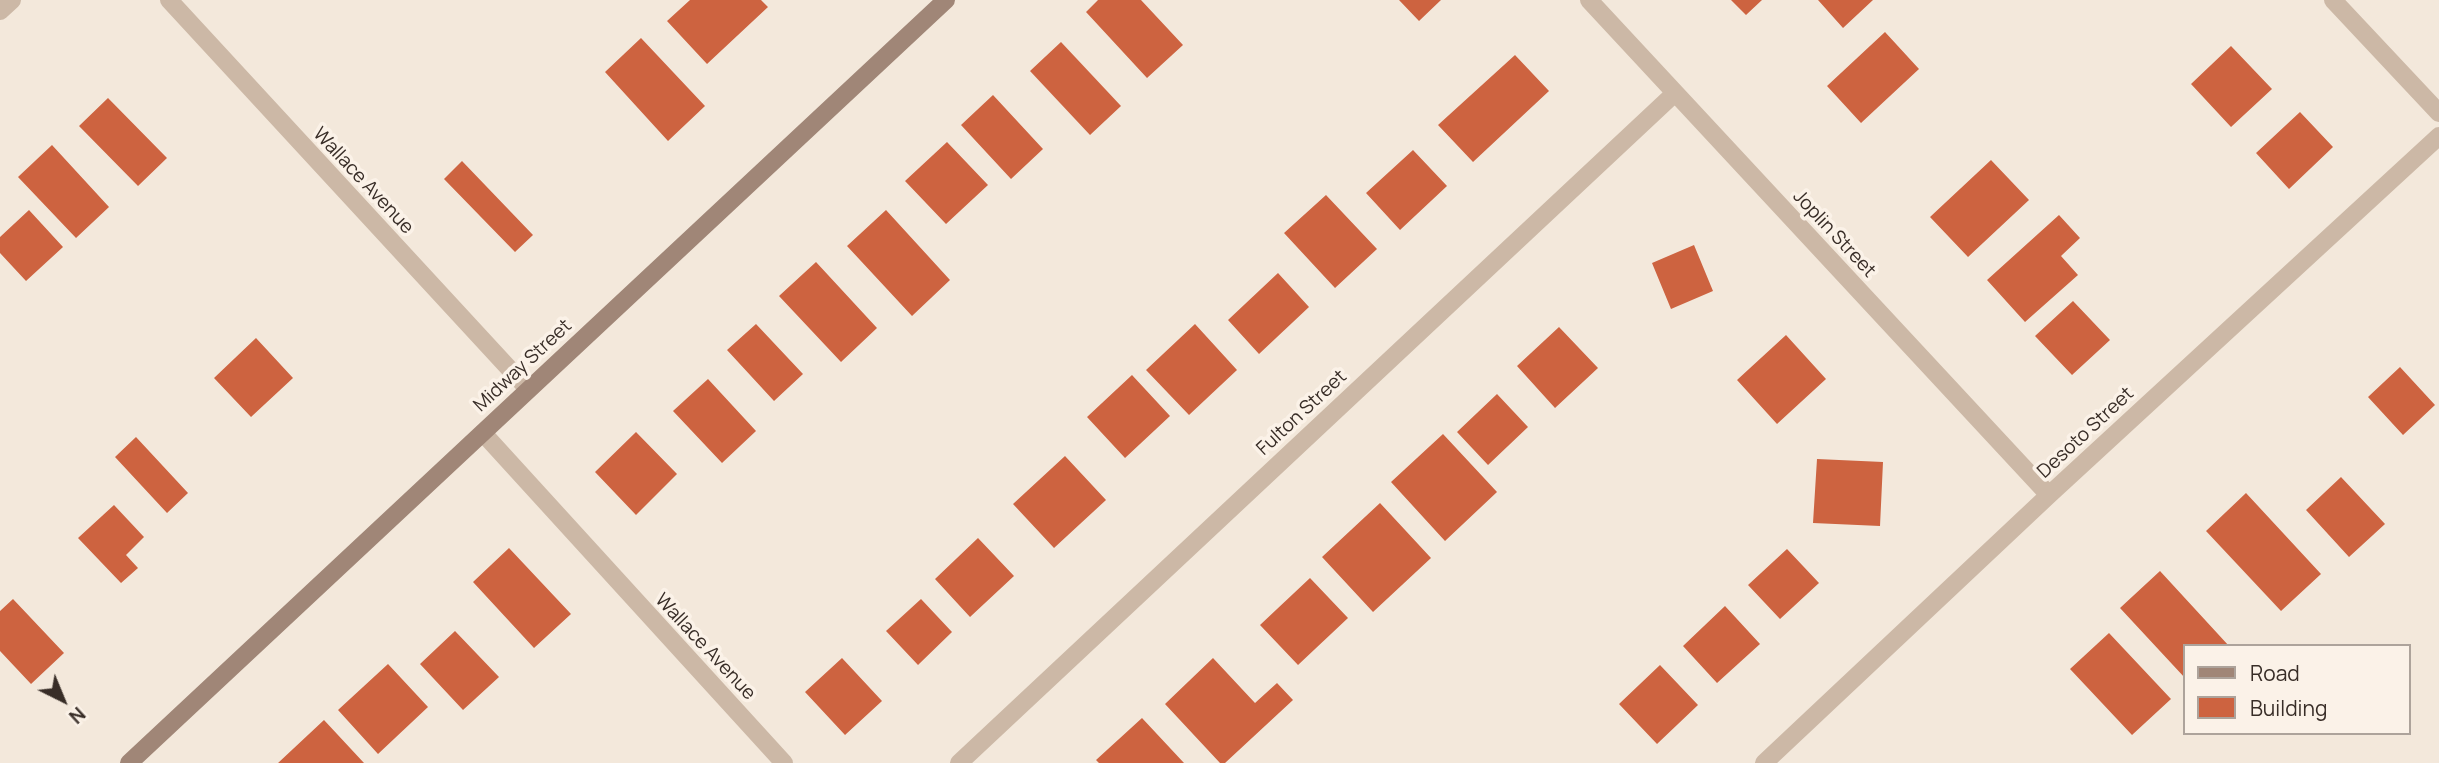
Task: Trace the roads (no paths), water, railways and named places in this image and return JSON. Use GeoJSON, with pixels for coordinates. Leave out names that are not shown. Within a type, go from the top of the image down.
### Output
{"type":"FeatureCollection","features":[{"type":"Feature","properties":{"kind":"street"},"geometry":{"type":"LineString","coordinates":[[0,11],[12,0]]}},
{"type":"Feature","properties":{"kind":"street","name":"Wallace Avenue"},"geometry":{"type":"LineString","coordinates":[[169,0],[528,389]]}},
{"type":"Feature","properties":{"kind":"street","name":"Midway Street"},"geometry":{"type":"LineString","coordinates":[[129,763],[946,0]]}},
{"type":"Feature","properties":{"kind":"street","name":"Joplin Street"},"geometry":{"type":"LineString","coordinates":[[1589,0],[2049,495]]}},
{"type":"Feature","properties":{"kind":"street"},"geometry":{"type":"LineString","coordinates":[[2333,0],[2439,113]]}},
{"type":"Feature","properties":{"kind":"street","name":"Fulton Street"},"geometry":{"type":"LineString","coordinates":[[959,763],[1675,93]]}},
{"type":"Feature","properties":{"kind":"street","name":"Desoto Street"},"geometry":{"type":"LineString","coordinates":[[1764,763],[2049,495],[2439,136]]}},
{"type":"Feature","properties":{"kind":"street","name":"Wallace Avenue"},"geometry":{"type":"LineString","coordinates":[[483,433],[784,763]]}}]}
